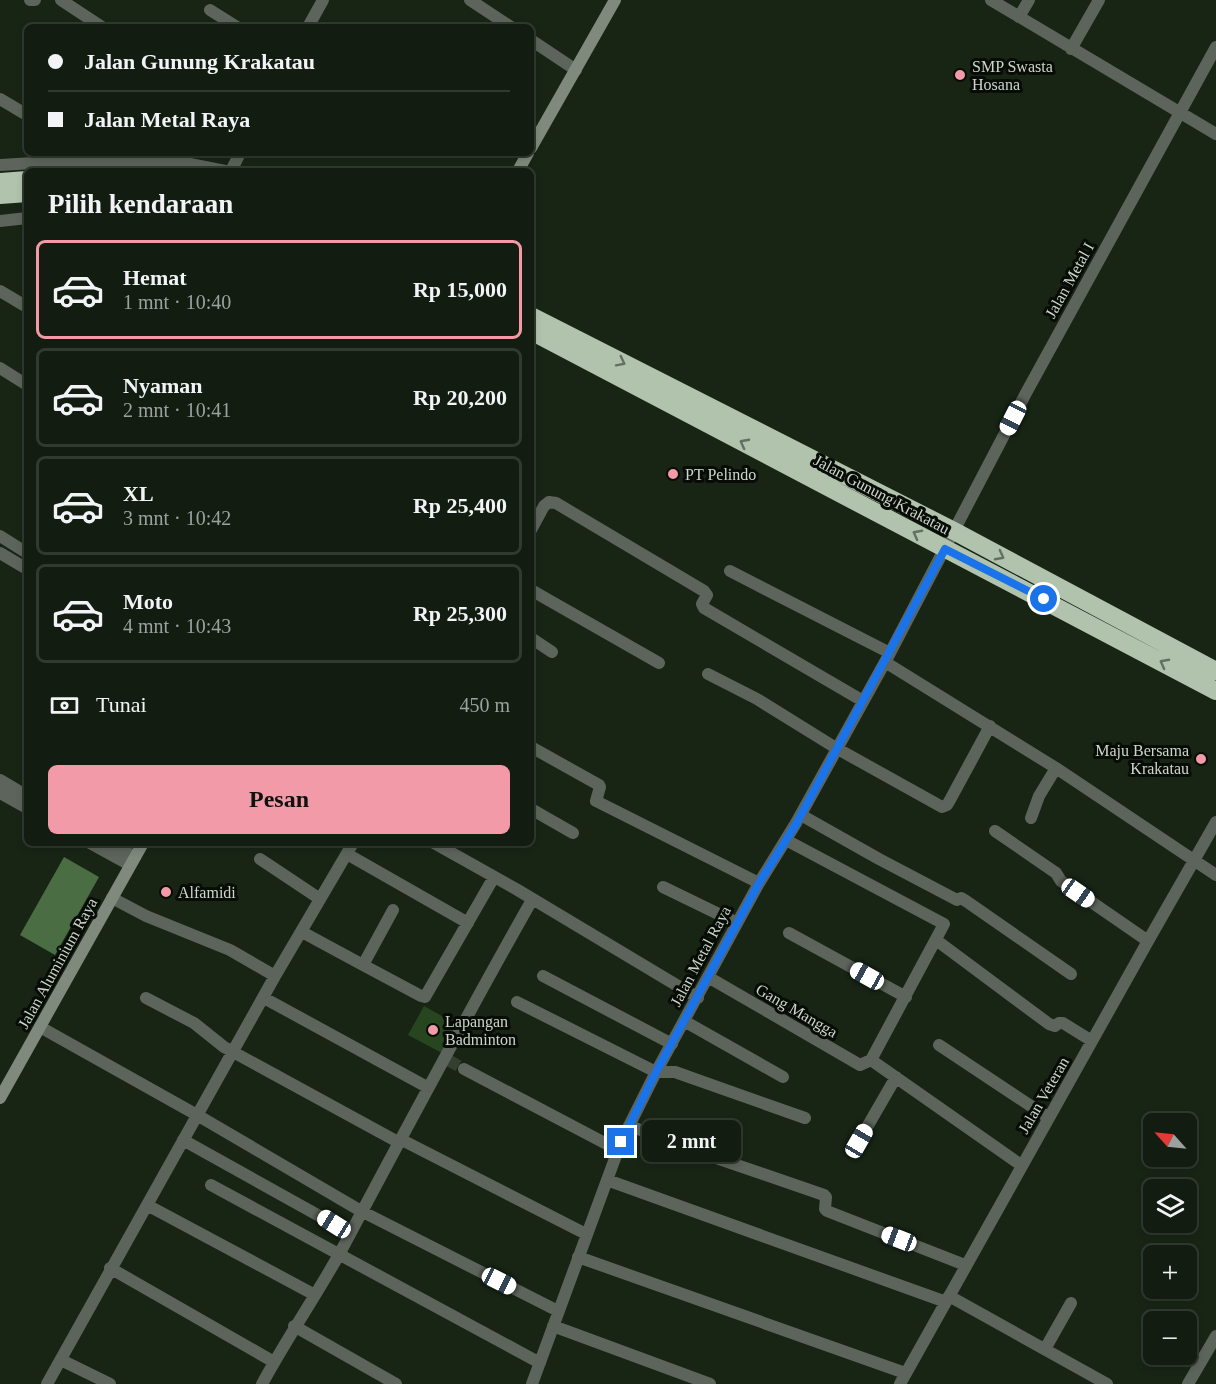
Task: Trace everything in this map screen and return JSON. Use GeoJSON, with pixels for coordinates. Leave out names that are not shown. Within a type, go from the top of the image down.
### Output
{"type":"FeatureCollection","features":[{"type":"Feature","properties":{"kind":"highway"},"geometry":{"type":"LineString","coordinates":[[0,182],[24,180]]}},
{"type":"Feature","properties":{"kind":"highway"},"geometry":{"type":"LineString","coordinates":[[0,195],[24,193]]}},
{"type":"Feature","properties":{"kind":"highway","name":"Jalan Gunung Krakatau"},"geometry":{"type":"LineString","coordinates":[[534,318],[954,531],[1216,671]]}},
{"type":"Feature","properties":{"kind":"highway","name":"Jalan Gunung Krakatau"},"geometry":{"type":"LineString","coordinates":[[534,332],[1216,690]]}},
{"type":"Feature","properties":{"kind":"main road"},"geometry":{"type":"LineString","coordinates":[[534,143],[615,0]]}},
{"type":"Feature","properties":{"kind":"main road","name":"Jalan Aluminium Raya"},"geometry":{"type":"LineString","coordinates":[[0,1098],[141,846]]}},
{"type":"Feature","properties":{"kind":"street"},"geometry":{"type":"LineString","coordinates":[[30,0],[35,0]]}},
{"type":"Feature","properties":{"kind":"street"},"geometry":{"type":"LineString","coordinates":[[61,0],[97,24]]}},
{"type":"Feature","properties":{"kind":"street"},"geometry":{"type":"LineString","coordinates":[[470,0],[506,24]]}},
{"type":"Feature","properties":{"kind":"street"},"geometry":{"type":"LineString","coordinates":[[991,0],[1216,135]]}},
{"type":"Feature","properties":{"kind":"street"},"geometry":{"type":"LineString","coordinates":[[1019,17],[1029,0]]}},
{"type":"Feature","properties":{"kind":"street"},"geometry":{"type":"LineString","coordinates":[[1071,49],[1098,0]]}},
{"type":"Feature","properties":{"kind":"street"},"geometry":{"type":"LineString","coordinates":[[309,24],[320,1]]}},
{"type":"Feature","properties":{"kind":"street"},"geometry":{"type":"LineString","coordinates":[[210,10],[232,24]]}},
{"type":"Feature","properties":{"kind":"street"},"geometry":{"type":"LineString","coordinates":[[534,42],[576,70]]}},
{"type":"Feature","properties":{"kind":"street","name":"Jalan Metal I"},"geometry":{"type":"LineString","coordinates":[[954,531],[1026,393],[1216,47]]}},
{"type":"Feature","properties":{"kind":"street"},"geometry":{"type":"LineString","coordinates":[[0,99],[24,113]]}},
{"type":"Feature","properties":{"kind":"street"},"geometry":{"type":"LineString","coordinates":[[0,165],[84,156],[166,157],[212,168]]}},
{"type":"Feature","properties":{"kind":"street"},"geometry":{"type":"LineString","coordinates":[[0,221],[24,218]]}},
{"type":"Feature","properties":{"kind":"street"},"geometry":{"type":"LineString","coordinates":[[0,291],[24,306]]}},
{"type":"Feature","properties":{"kind":"street"},"geometry":{"type":"LineString","coordinates":[[0,368],[24,383]]}},
{"type":"Feature","properties":{"kind":"street"},"geometry":{"type":"LineString","coordinates":[[534,524],[544,506],[549,502],[556,503],[704,591],[707,595],[702,604],[704,608],[863,700]]}},
{"type":"Feature","properties":{"kind":"street","name":"Jalan Metal Raya"},"geometry":{"type":"LineString","coordinates":[[532,1384],[618,1150],[656,1072],[759,883],[801,815],[954,531]]}},
{"type":"Feature","properties":{"kind":"street"},"geometry":{"type":"LineString","coordinates":[[1,545],[24,552]]}},
{"type":"Feature","properties":{"kind":"street"},"geometry":{"type":"LineString","coordinates":[[1,545],[24,566]]}},
{"type":"Feature","properties":{"kind":"street"},"geometry":{"type":"LineString","coordinates":[[730,571],[887,657],[1216,875]]}},
{"type":"Feature","properties":{"kind":"street"},"geometry":{"type":"LineString","coordinates":[[534,592],[658,663]]}},
{"type":"Feature","properties":{"kind":"street"},"geometry":{"type":"LineString","coordinates":[[534,640],[552,652]]}},
{"type":"Feature","properties":{"kind":"street"},"geometry":{"type":"LineString","coordinates":[[708,674],[757,699],[836,748],[942,807],[949,803],[990,726]]}},
{"type":"Feature","properties":{"kind":"street"},"geometry":{"type":"LineString","coordinates":[[534,749],[599,785],[596,801],[759,883]]}},
{"type":"Feature","properties":{"kind":"street"},"geometry":{"type":"LineString","coordinates":[[1031,818],[1039,796],[1056,768]]}},
{"type":"Feature","properties":{"kind":"street"},"geometry":{"type":"LineString","coordinates":[[0,780],[24,794]]}},
{"type":"Feature","properties":{"kind":"street"},"geometry":{"type":"LineString","coordinates":[[0,793],[24,806]]}},
{"type":"Feature","properties":{"kind":"street"},"geometry":{"type":"LineString","coordinates":[[534,811],[573,833]]}},
{"type":"Feature","properties":{"kind":"street"},"geometry":{"type":"LineString","coordinates":[[801,815],[957,900],[961,898],[1071,974]]}},
{"type":"Feature","properties":{"kind":"street","name":"Jalan Veteran"},"geometry":{"type":"LineString","coordinates":[[902,1379],[1216,822]]}},
{"type":"Feature","properties":{"kind":"street"},"geometry":{"type":"LineString","coordinates":[[995,831],[1056,873],[1061,881],[1148,941]]}},
{"type":"Feature","properties":{"kind":"street"},"geometry":{"type":"LineString","coordinates":[[786,840],[944,924],[871,1060],[1022,1165]]}},
{"type":"Feature","properties":{"kind":"street"},"geometry":{"type":"LineString","coordinates":[[97,846],[133,861]]}},
{"type":"Feature","properties":{"kind":"street"},"geometry":{"type":"LineString","coordinates":[[114,846],[133,861]]}},
{"type":"Feature","properties":{"kind":"street"},"geometry":{"type":"LineString","coordinates":[[439,846],[698,998]]}},
{"type":"Feature","properties":{"kind":"street"},"geometry":{"type":"LineString","coordinates":[[47,1384],[275,976],[350,848],[468,923]]}},
{"type":"Feature","properties":{"kind":"street"},"geometry":{"type":"LineString","coordinates":[[260,859],[320,899]]}},
{"type":"Feature","properties":{"kind":"street"},"geometry":{"type":"LineString","coordinates":[[302,932],[425,997],[494,877]]}},
{"type":"Feature","properties":{"kind":"street"},"geometry":{"type":"LineString","coordinates":[[663,887],[738,923]]}},
{"type":"Feature","properties":{"kind":"street"},"geometry":{"type":"LineString","coordinates":[[112,898],[146,916],[230,950],[275,976]]}},
{"type":"Feature","properties":{"kind":"street"},"geometry":{"type":"LineString","coordinates":[[263,1384],[294,1326],[339,1253],[427,1087],[446,1059],[532,900]]}},
{"type":"Feature","properties":{"kind":"street"},"geometry":{"type":"LineString","coordinates":[[363,965],[393,910]]}},
{"type":"Feature","properties":{"kind":"street"},"geometry":{"type":"LineString","coordinates":[[789,933],[906,997]]}},
{"type":"Feature","properties":{"kind":"street"},"geometry":{"type":"LineString","coordinates":[[936,940],[1049,1024],[1055,1026],[1063,1023],[1092,1041]]}},
{"type":"Feature","properties":{"kind":"street"},"geometry":{"type":"LineString","coordinates":[[543,976],[672,1044]]}},
{"type":"Feature","properties":{"kind":"street","name":"Gang Mangga"},"geometry":{"type":"LineString","coordinates":[[708,977],[860,1065],[871,1060]]}},
{"type":"Feature","properties":{"kind":"street"},"geometry":{"type":"LineString","coordinates":[[146,998],[194,1023],[215,1042],[399,1140],[586,1233]]}},
{"type":"Feature","properties":{"kind":"street"},"geometry":{"type":"LineString","coordinates":[[264,998],[427,1087]]}},
{"type":"Feature","properties":{"kind":"street"},"geometry":{"type":"LineString","coordinates":[[517,1002],[656,1072],[675,1072],[805,1118]]}},
{"type":"Feature","properties":{"kind":"street"},"geometry":{"type":"LineString","coordinates":[[684,1021],[783,1077]]}},
{"type":"Feature","properties":{"kind":"street"},"geometry":{"type":"LineString","coordinates":[[40,1027],[361,1211],[558,1311]]}},
{"type":"Feature","properties":{"kind":"street"},"geometry":{"type":"LineString","coordinates":[[939,1045],[1049,1118]]}},
{"type":"Feature","properties":{"kind":"street"},"geometry":{"type":"LineString","coordinates":[[464,1069],[618,1150]]}},
{"type":"Feature","properties":{"kind":"street"},"geometry":{"type":"LineString","coordinates":[[859,1141],[896,1077]]}},
{"type":"Feature","properties":{"kind":"street"},"geometry":{"type":"LineString","coordinates":[[630,1126],[820,1193],[826,1197],[825,1209],[827,1211],[965,1265]]}},
{"type":"Feature","properties":{"kind":"street"},"geometry":{"type":"LineString","coordinates":[[183,1140],[350,1233]]}},
{"type":"Feature","properties":{"kind":"street"},"geometry":{"type":"LineString","coordinates":[[608,1180],[947,1299],[1045,1349],[1107,1384]]}},
{"type":"Feature","properties":{"kind":"street"},"geometry":{"type":"LineString","coordinates":[[211,1185],[540,1363]]}},
{"type":"Feature","properties":{"kind":"street"},"geometry":{"type":"LineString","coordinates":[[147,1205],[315,1295]]}},
{"type":"Feature","properties":{"kind":"street"},"geometry":{"type":"LineString","coordinates":[[578,1257],[902,1379]]}},
{"type":"Feature","properties":{"kind":"street"},"geometry":{"type":"LineString","coordinates":[[110,1268],[274,1362]]}},
{"type":"Feature","properties":{"kind":"street"},"geometry":{"type":"LineString","coordinates":[[1045,1349],[1071,1303]]}},
{"type":"Feature","properties":{"kind":"street"},"geometry":{"type":"LineString","coordinates":[[294,1326],[396,1384]]}},
{"type":"Feature","properties":{"kind":"street"},"geometry":{"type":"LineString","coordinates":[[554,1326],[710,1384]]}},
{"type":"Feature","properties":{"kind":"street"},"geometry":{"type":"LineString","coordinates":[[1188,1384],[1216,1336]]}},
{"type":"Feature","properties":{"kind":"street"},"geometry":{"type":"LineString","coordinates":[[61,1360],[110,1384]]}},
{"type":"Feature","properties":{"kind":"shaded area"},"geometry":{"type":"Polygon","coordinates":[[[64,857],[99,877],[55,955],[20,935],[64,857]]]}},
{"type":"Feature","properties":{"kind":"shaded area","name":"Lapangan Badminton"},"geometry":{"type":"Polygon","coordinates":[[[424,1006],[458,1025],[442,1053],[408,1035],[424,1006]]]}},
{"type":"Feature","properties":{"kind":"tunnel"},"geometry":{"type":"LineString","coordinates":[[448,1060],[464,1069]]}},
{"type":"Feature","properties":{"kind":"place","name":"SMP Swasta Hosana"},"geometry":{"type":"Point","coordinates":[960,75]}},
{"type":"Feature","properties":{"kind":"place","name":"PT Pelindo"},"geometry":{"type":"Point","coordinates":[673,474]}},
{"type":"Feature","properties":{"kind":"place","name":"Maju Bersama Krakatau"},"geometry":{"type":"Point","coordinates":[1201,759]}},
{"type":"Feature","properties":{"kind":"place","name":"Alfamidi"},"geometry":{"type":"Point","coordinates":[166,892]}},
{"type":"Feature","properties":{"kind":"place","name":"Lapangan Badminton"},"geometry":{"type":"Point","coordinates":[433,1030]}},
{"type":"Feature","properties":{"kind":"route"},"geometry":{"type":"LineString","coordinates":[[621,1142],[656,1072],[759,883],[796,824],[945,549],[1044,599]]}}]}
